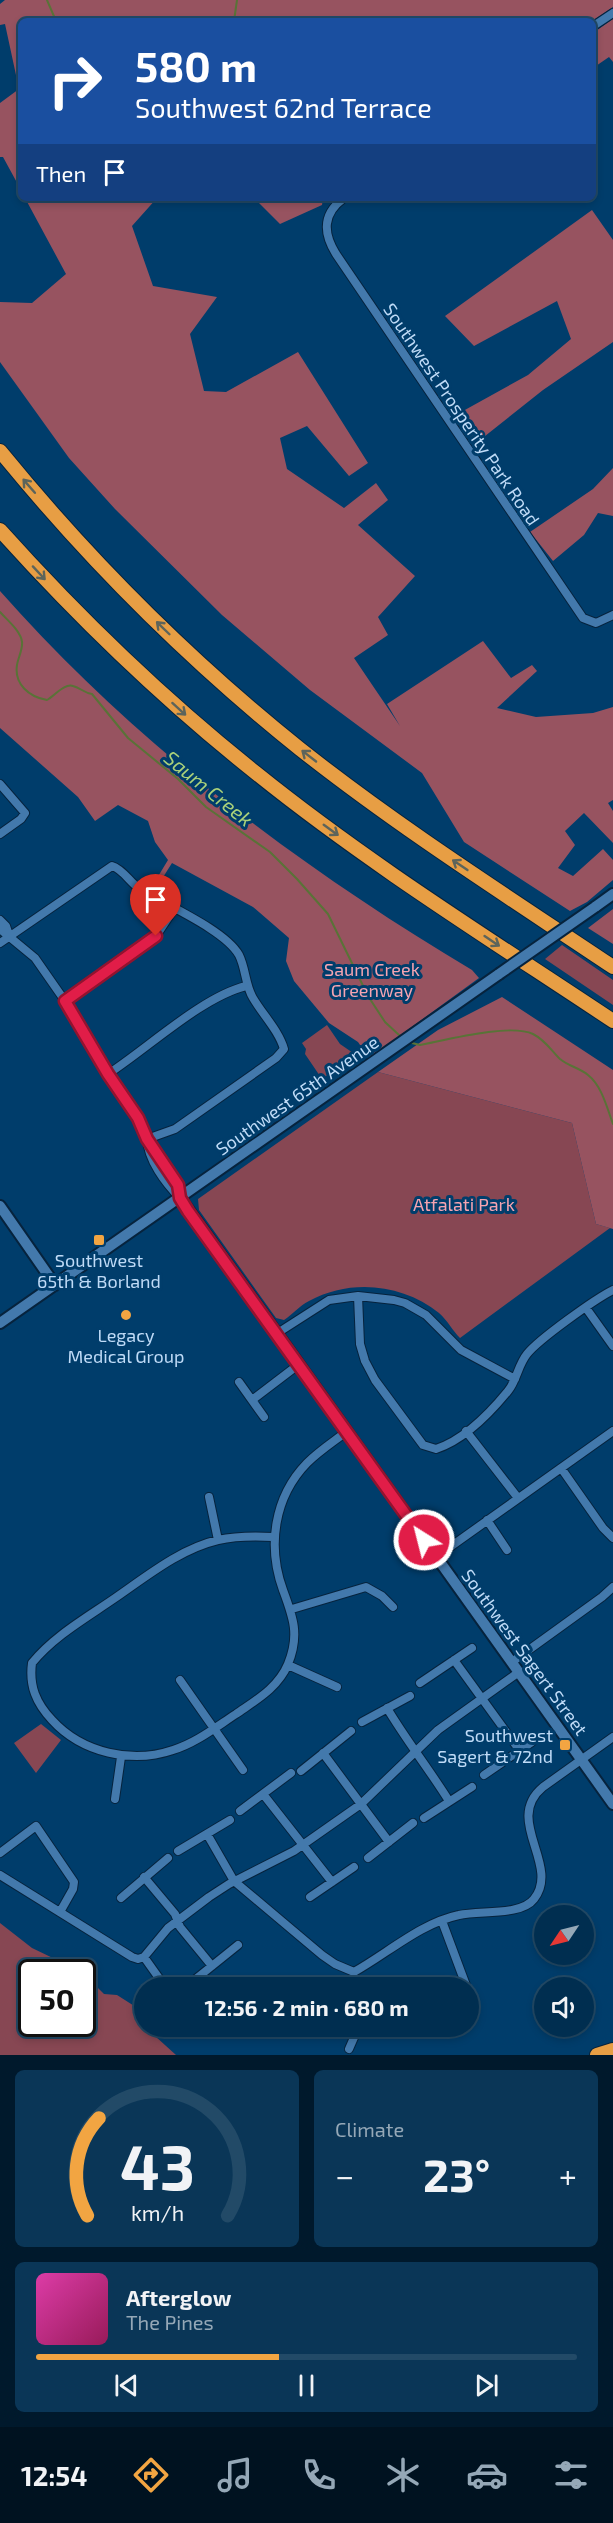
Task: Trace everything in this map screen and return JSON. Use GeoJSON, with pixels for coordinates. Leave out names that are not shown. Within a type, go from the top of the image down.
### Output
{"type":"FeatureCollection","features":[{"type":"Feature","properties":{"kind":"highway"},"geometry":{"type":"LineString","coordinates":[[0,451],[105,570],[171,636],[263,719],[336,777],[432,847],[613,967]]}},
{"type":"Feature","properties":{"kind":"highway"},"geometry":{"type":"LineString","coordinates":[[0,530],[110,645],[199,727],[256,774],[361,852],[613,1021]]}},
{"type":"Feature","properties":{"kind":"highway"},"geometry":{"type":"LineString","coordinates":[[597,2055],[613,2049]]}},
{"type":"Feature","properties":{"kind":"main road","name":"Southwest 65th Avenue"},"geometry":{"type":"LineString","coordinates":[[0,1323],[613,894]]}},
{"type":"Feature","properties":{"kind":"main road","name":"Southwest Sagert Street"},"geometry":{"type":"LineString","coordinates":[[180,1198],[613,1804]]}},
{"type":"Feature","properties":{"kind":"main road"},"geometry":{"type":"LineString","coordinates":[[0,1206],[55,1284]]}},
{"type":"Feature","properties":{"kind":"street"},"geometry":{"type":"LineString","coordinates":[[596,24],[613,13]]}},
{"type":"Feature","properties":{"kind":"street","name":"Southwest Prosperity Park Road"},"geometry":{"type":"LineString","coordinates":[[342,201],[330,212],[326,225],[329,243],[336,254],[583,618],[596,623],[613,615]]}},
{"type":"Feature","properties":{"kind":"street"},"geometry":{"type":"LineString","coordinates":[[0,784],[25,813],[21,819],[0,834]]}},
{"type":"Feature","properties":{"kind":"street"},"geometry":{"type":"LineString","coordinates":[[0,943],[105,869],[115,866],[135,886],[228,941],[240,958],[246,986],[280,1038],[284,1049],[276,1058],[182,1125],[147,1139]]}},
{"type":"Feature","properties":{"kind":"street"},"geometry":{"type":"LineString","coordinates":[[65,1001],[156,936],[174,909]]}},
{"type":"Feature","properties":{"kind":"street","name":"Southwest Sagert Street"},"geometry":{"type":"LineString","coordinates":[[0,920],[6,926],[9,936]]}},
{"type":"Feature","properties":{"kind":"street","name":"Southwest Sagert Street"},"geometry":{"type":"LineString","coordinates":[[0,929],[35,958],[65,1001],[108,1074],[138,1118],[147,1139],[178,1185],[180,1198]]}},
{"type":"Feature","properties":{"kind":"street"},"geometry":{"type":"LineString","coordinates":[[108,1074],[210,1001],[233,989],[246,986]]}},
{"type":"Feature","properties":{"kind":"street"},"geometry":{"type":"LineString","coordinates":[[358,1296],[360,1344],[365,1361],[375,1380],[423,1444],[436,1449],[466,1431],[492,1409],[515,1379],[528,1353],[613,1290]]}},
{"type":"Feature","properties":{"kind":"street"},"geometry":{"type":"LineString","coordinates":[[276,1334],[329,1300],[358,1296],[394,1300],[416,1308],[435,1323],[461,1350],[515,1379]]}},
{"type":"Feature","properties":{"kind":"street"},"geometry":{"type":"LineString","coordinates":[[586,1308],[613,1346]]}},
{"type":"Feature","properties":{"kind":"street"},"geometry":{"type":"LineString","coordinates":[[252,1400],[298,1365]]}},
{"type":"Feature","properties":{"kind":"street"},"geometry":{"type":"LineString","coordinates":[[239,1382],[264,1417]]}},
{"type":"Feature","properties":{"kind":"street"},"geometry":{"type":"LineString","coordinates":[[466,1431],[519,1498]]}},
{"type":"Feature","properties":{"kind":"street"},"geometry":{"type":"LineString","coordinates":[[436,1557],[613,1431]]}},
{"type":"Feature","properties":{"kind":"street"},"geometry":{"type":"LineString","coordinates":[[273,1537],[247,1536],[218,1540],[176,1557],[76,1624],[43,1649],[32,1663],[32,1689],[42,1709],[58,1726],[75,1739],[121,1756],[148,1755],[173,1751],[215,1729],[267,1693],[288,1665],[294,1641],[292,1610],[276,1567],[273,1537],[283,1500],[298,1475],[317,1454],[346,1432]]}},
{"type":"Feature","properties":{"kind":"street"},"geometry":{"type":"LineString","coordinates":[[561,1468],[603,1528],[613,1538]]}},
{"type":"Feature","properties":{"kind":"street"},"geometry":{"type":"LineString","coordinates":[[209,1497],[218,1540]]}},
{"type":"Feature","properties":{"kind":"street"},"geometry":{"type":"LineString","coordinates":[[487,1520],[507,1550]]}},
{"type":"Feature","properties":{"kind":"street"},"geometry":{"type":"LineString","coordinates":[[292,1610],[366,1587],[382,1596],[393,1607]]}},
{"type":"Feature","properties":{"kind":"street"},"geometry":{"type":"LineString","coordinates":[[512,1662],[602,1598],[613,1587]]}},
{"type":"Feature","properties":{"kind":"street"},"geometry":{"type":"LineString","coordinates":[[420,1683],[472,1648]]}},
{"type":"Feature","properties":{"kind":"street"},"geometry":{"type":"LineString","coordinates":[[454,1660],[520,1751]]}},
{"type":"Feature","properties":{"kind":"street"},"geometry":{"type":"LineString","coordinates":[[288,1665],[337,1687]]}},
{"type":"Feature","properties":{"kind":"street"},"geometry":{"type":"LineString","coordinates":[[0,1875],[132,1957],[138,1959],[144,1957],[177,1921],[234,1881],[274,1863],[303,1845],[361,1804],[438,1730],[519,1672]]}},
{"type":"Feature","properties":{"kind":"street"},"geometry":{"type":"LineString","coordinates":[[180,1680],[243,1770]]}},
{"type":"Feature","properties":{"kind":"street"},"geometry":{"type":"LineString","coordinates":[[362,1722],[410,1696]]}},
{"type":"Feature","properties":{"kind":"street"},"geometry":{"type":"LineString","coordinates":[[387,1708],[449,1801]]}},
{"type":"Feature","properties":{"kind":"street"},"geometry":{"type":"LineString","coordinates":[[301,1771],[351,1731]]}},
{"type":"Feature","properties":{"kind":"street"},"geometry":{"type":"LineString","coordinates":[[354,1972],[431,1925],[459,1915],[524,1907],[534,1899],[541,1886],[541,1871],[529,1824],[529,1805],[535,1794],[613,1737]]}},
{"type":"Feature","properties":{"kind":"street"},"geometry":{"type":"LineString","coordinates":[[484,1775],[532,1742]]}},
{"type":"Feature","properties":{"kind":"street"},"geometry":{"type":"LineString","coordinates":[[323,1753],[389,1842]]}},
{"type":"Feature","properties":{"kind":"street"},"geometry":{"type":"LineString","coordinates":[[115,1799],[121,1756]]}},
{"type":"Feature","properties":{"kind":"street"},"geometry":{"type":"LineString","coordinates":[[240,1811],[291,1773]]}},
{"type":"Feature","properties":{"kind":"street"},"geometry":{"type":"LineString","coordinates":[[424,1818],[472,1787]]}},
{"type":"Feature","properties":{"kind":"street"},"geometry":{"type":"LineString","coordinates":[[263,1794],[332,1882]]}},
{"type":"Feature","properties":{"kind":"street"},"geometry":{"type":"LineString","coordinates":[[178,1851],[230,1820]]}},
{"type":"Feature","properties":{"kind":"street"},"geometry":{"type":"LineString","coordinates":[[368,1858],[413,1823]]}},
{"type":"Feature","properties":{"kind":"street"},"geometry":{"type":"LineString","coordinates":[[0,1853],[36,1826],[74,1882],[73,1889],[60,1912]]}},
{"type":"Feature","properties":{"kind":"street"},"geometry":{"type":"LineString","coordinates":[[207,1834],[234,1881],[335,1964],[354,1972]]}},
{"type":"Feature","properties":{"kind":"street"},"geometry":{"type":"LineString","coordinates":[[121,1898],[168,1858]]}},
{"type":"Feature","properties":{"kind":"street"},"geometry":{"type":"LineString","coordinates":[[310,1897],[354,1867]]}},
{"type":"Feature","properties":{"kind":"street"},"geometry":{"type":"LineString","coordinates":[[144,1877],[175,1914],[177,1921],[212,1966]]}},
{"type":"Feature","properties":{"kind":"street"},"geometry":{"type":"LineString","coordinates":[[442,1921],[463,1977]]}},
{"type":"Feature","properties":{"kind":"street"},"geometry":{"type":"LineString","coordinates":[[198,1977],[238,1945]]}},
{"type":"Feature","properties":{"kind":"street"},"geometry":{"type":"LineString","coordinates":[[144,1957],[158,1977]]}},
{"type":"Feature","properties":{"kind":"street"},"geometry":{"type":"LineString","coordinates":[[354,1972],[355,1977]]}},
{"type":"Feature","properties":{"kind":"street"},"geometry":{"type":"LineString","coordinates":[[349,2049],[354,2037]]}},
{"type":"Feature","properties":{"kind":"green space"},"geometry":{"type":"Polygon","coordinates":[[[5,0],[613,0],[613,7],[596,18],[18,18],[18,84],[5,24],[0,25],[0,4],[5,0]]]}},
{"type":"Feature","properties":{"kind":"green space"},"geometry":{"type":"Polygon","coordinates":[[[613,19],[613,62],[609,57],[596,66],[596,31],[613,19]]]}},
{"type":"Feature","properties":{"kind":"green space"},"geometry":{"type":"Polygon","coordinates":[[[18,90],[18,184],[3,157],[0,157],[0,103],[18,90]]]}},
{"type":"Feature","properties":{"kind":"green space"},"geometry":{"type":"Polygon","coordinates":[[[27,201],[154,201],[132,226],[153,286],[217,297],[190,334],[204,391],[226,392],[298,352],[368,463],[349,476],[307,426],[280,438],[287,469],[344,508],[376,483],[388,500],[358,525],[415,576],[378,617],[388,635],[354,658],[400,726],[387,704],[483,641],[511,678],[532,665],[537,671],[497,708],[536,717],[593,713],[613,707],[613,800],[608,803],[613,811],[613,843],[584,813],[565,831],[575,845],[558,868],[573,876],[603,849],[613,860],[613,880],[587,902],[570,911],[464,842],[422,773],[310,690],[222,615],[115,509],[69,458],[0,362],[0,302],[32,303],[66,274],[27,201]]]}},
{"type":"Feature","properties":{"kind":"green space"},"geometry":{"type":"Polygon","coordinates":[[[257,201],[323,201],[322,205],[280,224],[257,201]]]}},
{"type":"Feature","properties":{"kind":"green space"},"geometry":{"type":"Polygon","coordinates":[[[592,210],[613,240],[613,342],[543,390],[475,444],[454,416],[528,375],[571,339],[557,301],[474,346],[445,316],[592,210]]]}},
{"type":"Feature","properties":{"kind":"green space"},"geometry":{"type":"Polygon","coordinates":[[[613,468],[613,516],[598,513],[584,535],[553,561],[530,532],[593,489],[613,468]]]}},
{"type":"Feature","properties":{"kind":"green space","name":"Saum Creek Greenway"},"geometry":{"type":"Polygon","coordinates":[[[0,591],[106,700],[221,799],[344,889],[472,970],[479,978],[369,1058],[358,1042],[329,1023],[294,981],[286,961],[289,938],[253,907],[172,863],[155,890],[151,888],[168,860],[155,842],[148,821],[118,805],[95,821],[78,797],[0,728],[0,591]]]}},
{"type":"Feature","properties":{"kind":"green space"},"geometry":{"type":"Polygon","coordinates":[[[613,909],[613,944],[588,928],[613,909]]]}},
{"type":"Feature","properties":{"kind":"green space"},"geometry":{"type":"Polygon","coordinates":[[[562,945],[613,980],[613,1005],[545,959],[562,945]]]}},
{"type":"Feature","properties":{"kind":"green space","name":"Saum Creek Greenway"},"geometry":{"type":"Polygon","coordinates":[[[502,997],[613,1070],[613,1229],[596,1224],[572,1123],[378,1072],[438,1030],[502,997]]]}},
{"type":"Feature","properties":{"kind":"green space"},"geometry":{"type":"Polygon","coordinates":[[[327,1025],[340,1044],[356,1055],[322,1079],[305,1054],[306,1049],[302,1043],[327,1025]]]}},
{"type":"Feature","properties":{"kind":"green space","name":"Atfalati Park"},"geometry":{"type":"Polygon","coordinates":[[[378,1072],[572,1123],[596,1224],[610,1228],[460,1338],[439,1313],[425,1303],[393,1290],[376,1288],[342,1289],[325,1294],[305,1303],[284,1320],[276,1318],[199,1210],[198,1199],[378,1072]]]}},
{"type":"Feature","properties":{"kind":"green space"},"geometry":{"type":"Polygon","coordinates":[[[41,1724],[61,1740],[36,1773],[14,1743],[41,1724]]]}},
{"type":"Feature","properties":{"kind":"green space"},"geometry":{"type":"Polygon","coordinates":[[[0,1923],[32,1948],[55,1959],[18,1959],[18,2037],[96,2037],[96,1986],[104,1994],[117,1995],[134,2006],[134,2037],[156,2037],[176,2055],[0,2055],[0,1923]]]}},
{"type":"Feature","properties":{"kind":"waterway"},"geometry":{"type":"LineString","coordinates":[[47,0],[55,18]]}},
{"type":"Feature","properties":{"kind":"waterway"},"geometry":{"type":"LineString","coordinates":[[234,18],[237,0]]}},
{"type":"Feature","properties":{"kind":"waterway","name":"Saum Creek"},"geometry":{"type":"LineString","coordinates":[[0,612],[21,638],[22,648],[17,672],[20,684],[34,696],[47,700],[63,688],[70,686],[92,694],[128,738],[178,779],[206,807],[270,852],[328,914],[368,996],[385,1022],[399,1035]]}},
{"type":"Feature","properties":{"kind":"waterway","name":"Saum Creek"},"geometry":{"type":"LineString","coordinates":[[412,1043],[420,1045],[494,1031],[523,1031],[533,1034],[560,1059],[593,1080],[604,1098],[613,1124]]}},
{"type":"Feature","properties":{"kind":"place","name":"Southwest 65th & Borland"},"geometry":{"type":"Point","coordinates":[99,1240]}},
{"type":"Feature","properties":{"kind":"place","name":"Legacy Medical Group"},"geometry":{"type":"Point","coordinates":[126,1315]}},
{"type":"Feature","properties":{"kind":"place","name":"Southwest Sagert & 72nd"},"geometry":{"type":"Point","coordinates":[565,1745]}},
{"type":"Feature","properties":{"kind":"route"},"geometry":{"type":"LineString","coordinates":[[156,936],[65,1001],[86,1033],[108,1074],[138,1118],[147,1139],[178,1185],[180,1198],[188,1211],[424,1540]]}}]}
